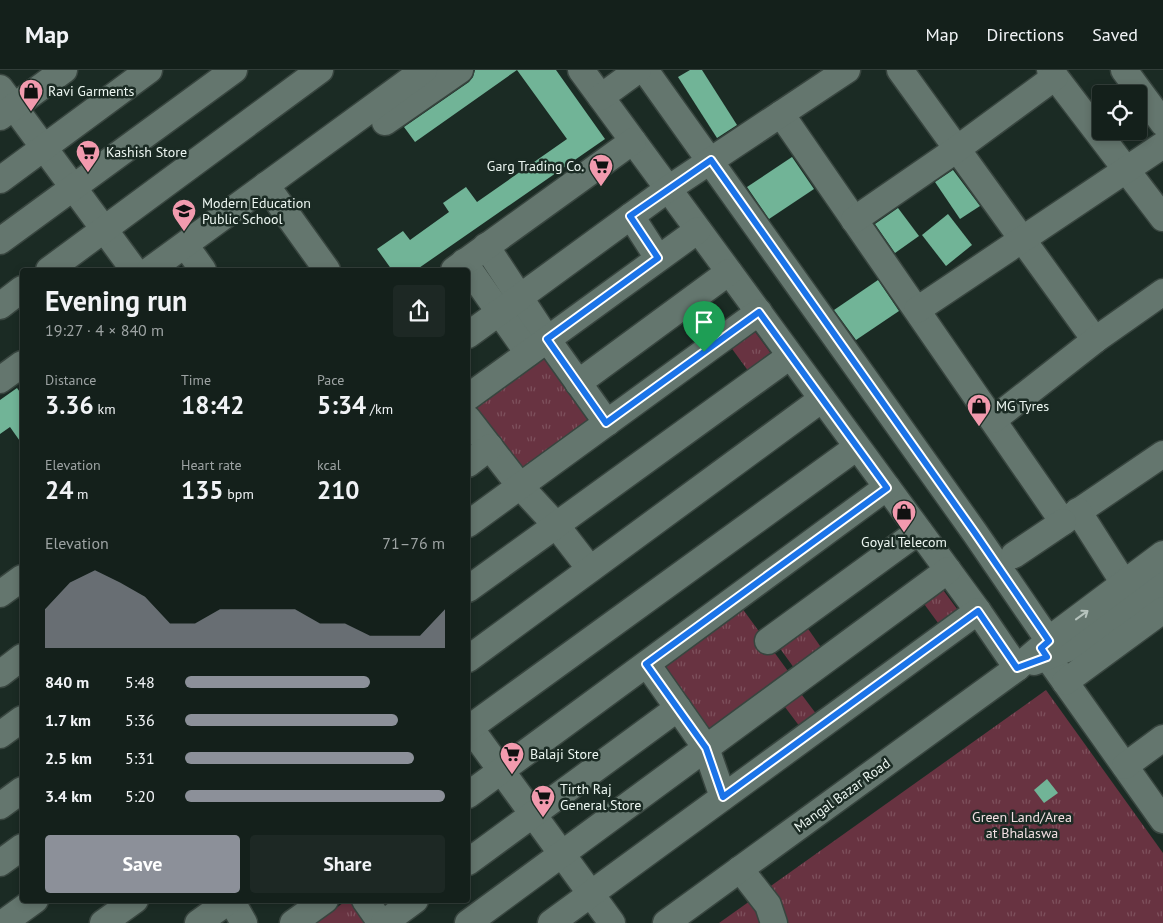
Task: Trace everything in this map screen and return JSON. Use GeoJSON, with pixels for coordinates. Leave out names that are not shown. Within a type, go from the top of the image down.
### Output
{"type":"FeatureCollection","features":[{"type":"Feature","properties":{"kind":"street"},"geometry":{"type":"LineString","coordinates":[[0,180],[149,70]]}},
{"type":"Feature","properties":{"kind":"street"},"geometry":{"type":"LineString","coordinates":[[52,268],[320,70]]}},
{"type":"Feature","properties":{"kind":"street"},"geometry":{"type":"LineString","coordinates":[[153,268],[424,70]]}},
{"type":"Feature","properties":{"kind":"street"},"geometry":{"type":"LineString","coordinates":[[385,122],[460,70]]}},
{"type":"Feature","properties":{"kind":"street"},"geometry":{"type":"LineString","coordinates":[[561,70],[587,86],[633,141],[978,611],[1017,668]]}},
{"type":"Feature","properties":{"kind":"street"},"geometry":{"type":"LineString","coordinates":[[587,86],[638,70]]}},
{"type":"Feature","properties":{"kind":"street"},"geometry":{"type":"LineString","coordinates":[[645,70],[964,517],[1065,682],[1163,820]]}},
{"type":"Feature","properties":{"kind":"street"},"geometry":{"type":"LineString","coordinates":[[470,334],[668,189],[847,70]]}},
{"type":"Feature","properties":{"kind":"street"},"geometry":{"type":"LineString","coordinates":[[900,70],[1095,340]]}},
{"type":"Feature","properties":{"kind":"street"},"geometry":{"type":"LineString","coordinates":[[1124,70],[1163,123]]}},
{"type":"Feature","properties":{"kind":"street"},"geometry":{"type":"LineString","coordinates":[[0,241],[73,188],[222,73]]}},
{"type":"Feature","properties":{"kind":"street"},"geometry":{"type":"LineString","coordinates":[[51,74],[4,104],[44,148],[132,268]]}},
{"type":"Feature","properties":{"kind":"street"},"geometry":{"type":"LineString","coordinates":[[854,220],[957,149],[1052,74],[1163,218]]}},
{"type":"Feature","properties":{"kind":"street"},"geometry":{"type":"LineString","coordinates":[[587,86],[607,135]]}},
{"type":"Feature","properties":{"kind":"street"},"geometry":{"type":"LineString","coordinates":[[781,114],[993,420],[1130,592]]}},
{"type":"Feature","properties":{"kind":"street"},"geometry":{"type":"LineString","coordinates":[[459,266],[633,141]]}},
{"type":"Feature","properties":{"kind":"street"},"geometry":{"type":"LineString","coordinates":[[917,310],[1163,145]]}},
{"type":"Feature","properties":{"kind":"street"},"geometry":{"type":"LineString","coordinates":[[266,185],[326,268]]}},
{"type":"Feature","properties":{"kind":"street"},"geometry":{"type":"LineString","coordinates":[[630,216],[658,258]]}},
{"type":"Feature","properties":{"kind":"street"},"geometry":{"type":"LineString","coordinates":[[470,396],[698,230]]}},
{"type":"Feature","properties":{"kind":"street"},"geometry":{"type":"LineString","coordinates":[[185,245],[202,268]]}},
{"type":"Feature","properties":{"kind":"street"},"geometry":{"type":"LineString","coordinates":[[486,246],[509,305],[538,346],[578,383],[606,423]]}},
{"type":"Feature","properties":{"kind":"street"},"geometry":{"type":"LineString","coordinates":[[578,383],[729,272]]}},
{"type":"Feature","properties":{"kind":"street"},"geometry":{"type":"LineString","coordinates":[[470,275],[509,305]]}},
{"type":"Feature","properties":{"kind":"street"},"geometry":{"type":"LineString","coordinates":[[0,306],[20,291]]}},
{"type":"Feature","properties":{"kind":"street"},"geometry":{"type":"LineString","coordinates":[[993,420],[1095,340],[1163,292]]}},
{"type":"Feature","properties":{"kind":"street"},"geometry":{"type":"LineString","coordinates":[[470,523],[759,312]]}},
{"type":"Feature","properties":{"kind":"street"},"geometry":{"type":"LineString","coordinates":[[470,588],[790,356]]}},
{"type":"Feature","properties":{"kind":"street"},"geometry":{"type":"LineString","coordinates":[[470,658],[822,399]]}},
{"type":"Feature","properties":{"kind":"street"},"geometry":{"type":"LineString","coordinates":[[470,422],[520,486],[556,525],[590,569]]}},
{"type":"Feature","properties":{"kind":"street"},"geometry":{"type":"LineString","coordinates":[[470,462],[490,447]]}},
{"type":"Feature","properties":{"kind":"street"},"geometry":{"type":"LineString","coordinates":[[470,726],[857,447]]}},
{"type":"Feature","properties":{"kind":"street"},"geometry":{"type":"LineString","coordinates":[[1014,555],[1163,454]]}},
{"type":"Feature","properties":{"kind":"street"},"geometry":{"type":"LineString","coordinates":[[470,794],[887,488]]}},
{"type":"Feature","properties":{"kind":"street"},"geometry":{"type":"LineString","coordinates":[[768,642],[919,531]]}},
{"type":"Feature","properties":{"kind":"street"},"geometry":{"type":"LineString","coordinates":[[1130,592],[1163,554]]}},
{"type":"Feature","properties":{"kind":"street"},"geometry":{"type":"LineString","coordinates":[[468,923],[948,570]]}},
{"type":"Feature","properties":{"kind":"street"},"geometry":{"type":"LineString","coordinates":[[0,594],[20,579]]}},
{"type":"Feature","properties":{"kind":"street"},"geometry":{"type":"LineString","coordinates":[[1130,592],[1163,582]]}},
{"type":"Feature","properties":{"kind":"street","name":"Mangal Bazar Road"},"geometry":{"type":"LineString","coordinates":[[666,923],[1017,668],[1046,649],[1059,632],[1130,592]]}},
{"type":"Feature","properties":{"kind":"street"},"geometry":{"type":"LineString","coordinates":[[1065,682],[1163,610]]}},
{"type":"Feature","properties":{"kind":"street"},"geometry":{"type":"LineString","coordinates":[[551,923],[978,611]]}},
{"type":"Feature","properties":{"kind":"street"},"geometry":{"type":"LineString","coordinates":[[0,674],[20,659]]}},
{"type":"Feature","properties":{"kind":"street"},"geometry":{"type":"LineString","coordinates":[[646,664],[706,748],[723,797]]}},
{"type":"Feature","properties":{"kind":"street"},"geometry":{"type":"LineString","coordinates":[[470,861],[678,708]]}},
{"type":"Feature","properties":{"kind":"street"},"geometry":{"type":"LineString","coordinates":[[0,735],[20,720]]}},
{"type":"Feature","properties":{"kind":"street"},"geometry":{"type":"LineString","coordinates":[[470,730],[612,923]]}},
{"type":"Feature","properties":{"kind":"street"},"geometry":{"type":"LineString","coordinates":[[1125,766],[1163,738]]}},
{"type":"Feature","properties":{"kind":"street"},"geometry":{"type":"LineString","coordinates":[[0,806],[20,791]]}},
{"type":"Feature","properties":{"kind":"street"},"geometry":{"type":"LineString","coordinates":[[0,863],[20,848]]}},
{"type":"Feature","properties":{"kind":"street"},"geometry":{"type":"LineString","coordinates":[[740,869],[768,905],[774,923]]}},
{"type":"Feature","properties":{"kind":"street"},"geometry":{"type":"LineString","coordinates":[[5,919],[30,903]]}},
{"type":"Feature","properties":{"kind":"street"},"geometry":{"type":"LineString","coordinates":[[103,923],[131,903]]}},
{"type":"Feature","properties":{"kind":"street"},"geometry":{"type":"LineString","coordinates":[[198,923],[226,903]]}},
{"type":"Feature","properties":{"kind":"street"},"geometry":{"type":"LineString","coordinates":[[232,903],[244,923]]}},
{"type":"Feature","properties":{"kind":"street"},"geometry":{"type":"LineString","coordinates":[[293,923],[320,903]]}},
{"type":"Feature","properties":{"kind":"street"},"geometry":{"type":"LineString","coordinates":[[367,903],[382,923],[411,903]]}},
{"type":"Feature","properties":{"kind":"green space"},"geometry":{"type":"Polygon","coordinates":[[[750,325],[772,355],[749,372],[727,342],[750,325]]]}},
{"type":"Feature","properties":{"kind":"green space"},"geometry":{"type":"Polygon","coordinates":[[[545,350],[596,418],[518,476],[470,411],[470,406],[545,350]]]}},
{"type":"Feature","properties":{"kind":"green space"},"geometry":{"type":"Polygon","coordinates":[[[938,583],[960,613],[941,627],[919,597],[938,583]]]}},
{"type":"Feature","properties":{"kind":"green space"},"geometry":{"type":"Polygon","coordinates":[[[739,604],[793,678],[707,738],[654,666],[739,604]]]}},
{"type":"Feature","properties":{"kind":"green space"},"geometry":{"type":"Polygon","coordinates":[[[804,623],[825,653],[797,672],[776,643],[804,623]]]}},
{"type":"Feature","properties":{"kind":"green space"},"geometry":{"type":"Polygon","coordinates":[[[796,687],[820,719],[803,731],[779,699],[796,687]]]}},
{"type":"Feature","properties":{"kind":"green space","name":"Green Land/Area at Bhalaswa"},"geometry":{"type":"Polygon","coordinates":[[[1046,690],[1163,853],[1163,923],[719,923],[1046,690]]]}},
{"type":"Feature","properties":{"kind":"green space"},"geometry":{"type":"Polygon","coordinates":[[[343,903],[356,903],[371,923],[316,923],[343,903]]]}},
{"type":"Feature","properties":{"kind":"building"},"geometry":{"type":"Polygon","coordinates":[[[475,70],[517,70],[415,142],[404,127],[469,82],[475,70]]]}},
{"type":"Feature","properties":{"kind":"building"},"geometry":{"type":"Polygon","coordinates":[[[517,70],[556,70],[605,139],[419,268],[391,268],[377,249],[403,231],[410,240],[449,212],[443,203],[466,187],[477,202],[567,139],[517,70]]]}},
{"type":"Feature","properties":{"kind":"building"},"geometry":{"type":"Polygon","coordinates":[[[690,70],[702,70],[737,125],[717,138],[678,77],[690,70]]]}},
{"type":"Feature","properties":{"kind":"building"},"geometry":{"type":"Polygon","coordinates":[[[792,157],[814,189],[769,219],[747,187],[792,157]]]}},
{"type":"Feature","properties":{"kind":"building"},"geometry":{"type":"Polygon","coordinates":[[[953,170],[980,206],[960,219],[935,182],[953,170]]]}},
{"type":"Feature","properties":{"kind":"building"},"geometry":{"type":"Polygon","coordinates":[[[898,208],[919,236],[895,253],[875,224],[898,208]]]}},
{"type":"Feature","properties":{"kind":"building"},"geometry":{"type":"Polygon","coordinates":[[[948,214],[972,245],[946,266],[922,235],[948,214]]]}},
{"type":"Feature","properties":{"kind":"building"},"geometry":{"type":"Polygon","coordinates":[[[878,280],[899,311],[856,340],[834,310],[878,280]]]}},
{"type":"Feature","properties":{"kind":"building"},"geometry":{"type":"Polygon","coordinates":[[[17,388],[20,392],[20,441],[10,427],[0,434],[0,400],[17,388]]]}},
{"type":"Feature","properties":{"kind":"building"},"geometry":{"type":"Polygon","coordinates":[[[1047,779],[1058,793],[1044,803],[1034,790],[1047,779]]]}},
{"type":"Feature","properties":{"kind":"place","name":"Ravi Garments"},"geometry":{"type":"Point","coordinates":[31,112]}},
{"type":"Feature","properties":{"kind":"place","name":"Kashish Store"},"geometry":{"type":"Point","coordinates":[88,173]}},
{"type":"Feature","properties":{"kind":"place","name":"Garg Trading Co."},"geometry":{"type":"Point","coordinates":[601,187]}},
{"type":"Feature","properties":{"kind":"place","name":"Modern Education Public School"},"geometry":{"type":"Point","coordinates":[184,232]}},
{"type":"Feature","properties":{"kind":"place","name":"MG Tyres"},"geometry":{"type":"Point","coordinates":[979,427]}},
{"type":"Feature","properties":{"kind":"place","name":"Goyal Telecom"},"geometry":{"type":"Point","coordinates":[904,533]}},
{"type":"Feature","properties":{"kind":"place","name":"Balaji Store"},"geometry":{"type":"Point","coordinates":[512,775]}},
{"type":"Feature","properties":{"kind":"place","name":"Tirth Raj General Store"},"geometry":{"type":"Point","coordinates":[543,818]}},
{"type":"Feature","properties":{"kind":"route"},"geometry":{"type":"LineString","coordinates":[[711,160],[975,533],[1049,641],[1041,648],[1047,657],[1017,668],[978,611],[723,797],[706,748],[646,664],[887,488],[759,312],[704,352],[606,423],[547,339],[658,258],[630,216],[711,160]]}}]}
